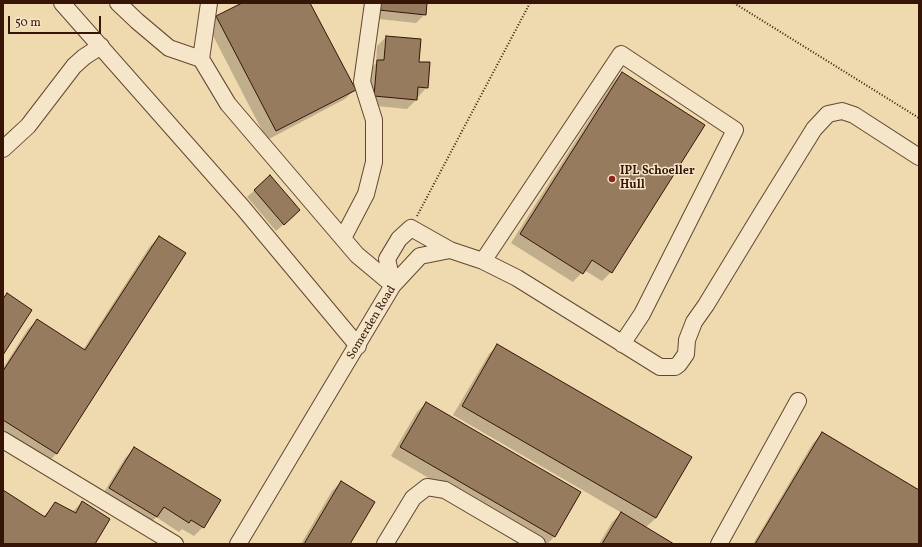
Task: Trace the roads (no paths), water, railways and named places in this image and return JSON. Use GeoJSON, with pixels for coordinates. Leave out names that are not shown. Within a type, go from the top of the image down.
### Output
{"type":"FeatureCollection","features":[{"type":"Feature","properties":{"kind":"street"},"geometry":{"type":"LineString","coordinates":[[62,3],[243,208],[358,346]]}},
{"type":"Feature","properties":{"kind":"street"},"geometry":{"type":"LineString","coordinates":[[118,3],[169,48],[201,59]]}},
{"type":"Feature","properties":{"kind":"street"},"geometry":{"type":"LineString","coordinates":[[209,3],[201,59],[228,104],[357,255],[393,285]]}},
{"type":"Feature","properties":{"kind":"street"},"geometry":{"type":"LineString","coordinates":[[343,238],[366,194],[374,162],[374,120],[362,82],[374,3]]}},
{"type":"Feature","properties":{"kind":"street"},"geometry":{"type":"LineString","coordinates":[[3,149],[28,126],[74,66],[84,57],[101,46]]}},
{"type":"Feature","properties":{"kind":"street"},"geometry":{"type":"LineString","coordinates":[[483,262],[621,54],[734,130],[642,314],[622,344]]}},
{"type":"Feature","properties":{"kind":"street"},"geometry":{"type":"LineString","coordinates":[[393,285],[387,260],[399,239],[411,228],[450,250],[483,262],[517,278],[660,367],[675,367],[682,361],[686,354],[687,340],[694,322],[810,136],[828,114],[842,111],[854,115],[919,157]]}},
{"type":"Feature","properties":{"kind":"street","name":"Somerden Road"},"geometry":{"type":"LineString","coordinates":[[238,544],[358,346],[393,285],[420,256],[450,250]]}},
{"type":"Feature","properties":{"kind":"street"},"geometry":{"type":"LineString","coordinates":[[718,544],[798,401]]}},
{"type":"Feature","properties":{"kind":"street"},"geometry":{"type":"LineString","coordinates":[[3,440],[175,544]]}},
{"type":"Feature","properties":{"kind":"street"},"geometry":{"type":"LineString","coordinates":[[385,544],[413,498],[427,488],[444,490],[537,544]]}},
{"type":"Feature","properties":{"kind":"place","name":"IPL Schoeller Hull"},"geometry":{"type":"Point","coordinates":[612,179]}}]}
